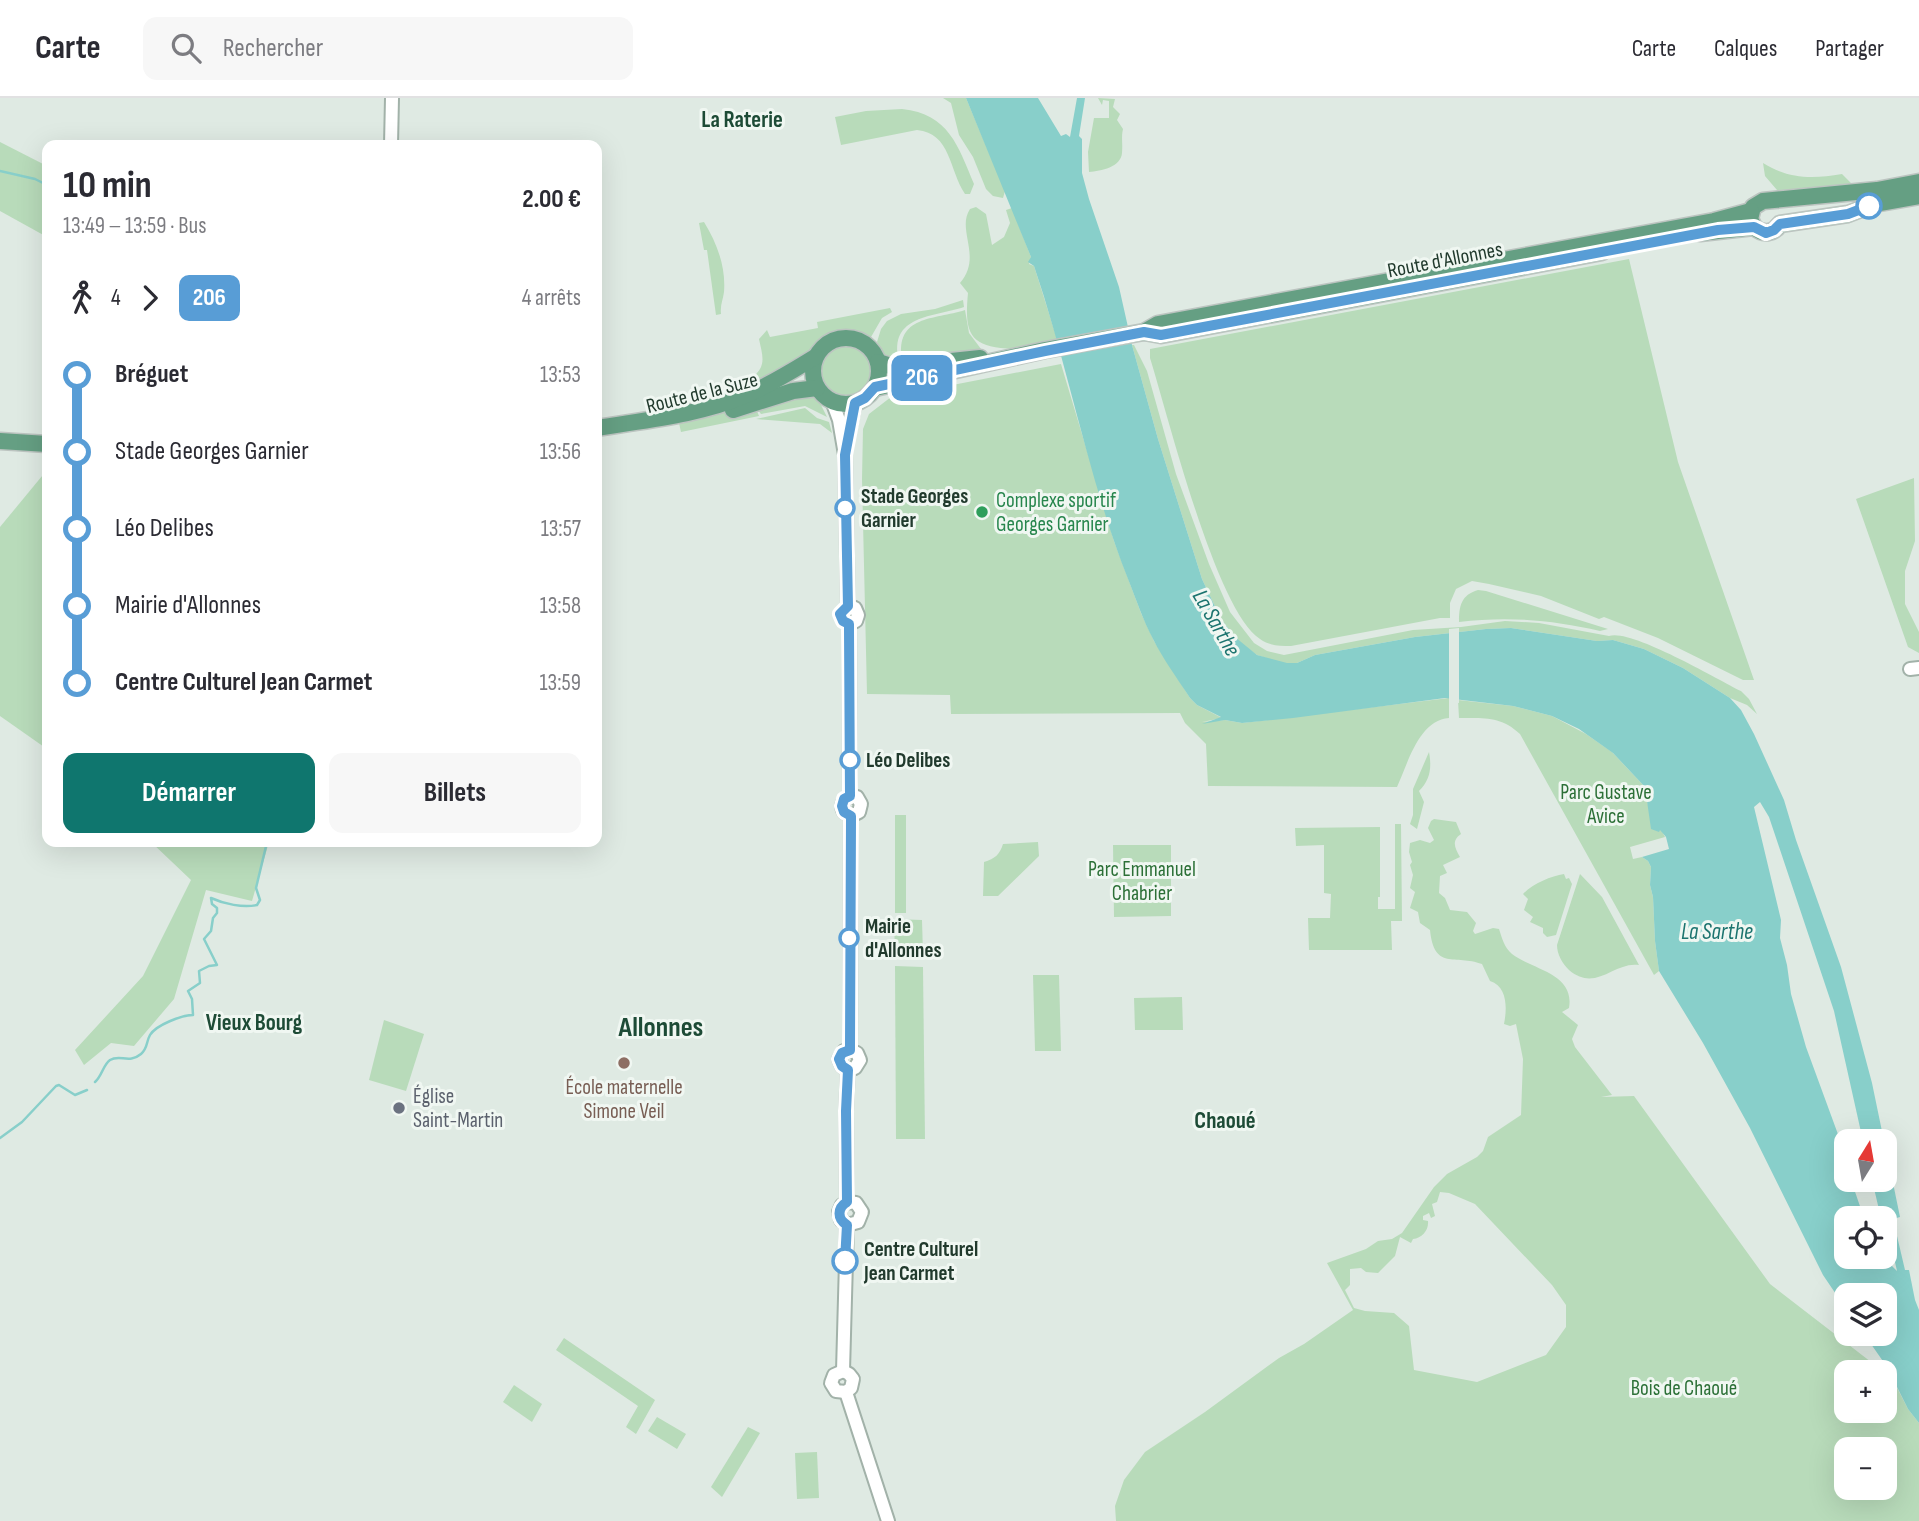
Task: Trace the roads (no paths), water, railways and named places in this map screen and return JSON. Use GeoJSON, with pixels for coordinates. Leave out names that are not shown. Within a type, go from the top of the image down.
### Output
{"type":"FeatureCollection","features":[{"type":"Feature","properties":{"kind":"main road","name":"Route d'Allonnes"},"geometry":{"type":"LineString","coordinates":[[1753,219],[1759,202],[1877,190],[1919,182]]}},
{"type":"Feature","properties":{"kind":"main road","name":"Route d'Allonnes"},"geometry":{"type":"LineString","coordinates":[[1753,219],[1766,233],[1780,224],[1848,214],[1874,204],[1919,196]]}},
{"type":"Feature","properties":{"kind":"main road"},"geometry":{"type":"LineString","coordinates":[[1769,201],[1779,209],[1782,217],[1780,224]]}},
{"type":"Feature","properties":{"kind":"main road","name":"Route d'Allonnes"},"geometry":{"type":"LineString","coordinates":[[875,387],[1144,332],[1161,335],[1718,230],[1753,219]]}},
{"type":"Feature","properties":{"kind":"main road"},"geometry":{"type":"LineString","coordinates":[[839,338],[849,338],[866,345],[878,362],[879,375],[875,387],[865,398],[855,403],[832,401],[817,388],[812,373],[815,357],[828,343],[839,338]]}},
{"type":"Feature","properties":{"kind":"main road","name":"Route d'Allonnes"},"geometry":{"type":"LineString","coordinates":[[878,362],[902,366],[1049,350]]}},
{"type":"Feature","properties":{"kind":"main road","name":"Route de la Suze"},"geometry":{"type":"LineString","coordinates":[[602,427],[726,402],[782,378],[815,357]]}},
{"type":"Feature","properties":{"kind":"main road","name":"Route de la Suze"},"geometry":{"type":"LineString","coordinates":[[602,437],[679,423],[793,391],[817,388]]}},
{"type":"Feature","properties":{"kind":"main road"},"geometry":{"type":"LineString","coordinates":[[0,442],[42,444]]}},
{"type":"Feature","properties":{"kind":"street"},"geometry":{"type":"LineString","coordinates":[[391,140],[392,98]]}},
{"type":"Feature","properties":{"kind":"street"},"geometry":{"type":"LineString","coordinates":[[832,401],[839,420],[845,455],[848,606],[841,611],[840,616],[849,624],[850,796],[844,799],[842,806],[844,812],[851,816],[850,1050],[842,1053],[839,1059],[842,1066],[848,1070],[847,1202],[858,1205],[862,1216],[858,1222],[847,1225],[843,1371],[834,1375],[831,1384],[836,1391],[846,1392],[888,1521]]}},
{"type":"Feature","properties":{"kind":"street"},"geometry":{"type":"LineString","coordinates":[[845,455],[855,403]]}},
{"type":"Feature","properties":{"kind":"water","name":"La Sarthe"},"geometry":{"type":"Polygon","coordinates":[[[966,98],[1038,98],[1061,136],[1066,134],[1070,137],[1077,98],[1085,98],[1079,136],[1082,139],[1082,173],[1119,287],[1158,439],[1202,579],[1221,619],[1235,637],[1257,655],[1297,663],[1315,655],[1415,637],[1511,628],[1597,641],[1613,640],[1644,649],[1683,668],[1730,698],[1741,710],[1784,800],[1841,967],[1882,1129],[1860,1129],[1834,1011],[1769,817],[1760,802],[1754,807],[1781,920],[1780,938],[1791,994],[1806,1047],[1836,1129],[1834,1192],[1855,1192],[1860,1206],[1834,1206],[1834,1269],[1897,1271],[1897,1236],[1919,1310],[1919,1423],[1897,1387],[1897,1360],[1882,1360],[1872,1346],[1897,1346],[1897,1283],[1834,1283],[1834,1291],[1823,1275],[1750,1128],[1659,971],[1650,885],[1651,867],[1642,857],[1669,849],[1666,837],[1660,830],[1651,829],[1645,787],[1613,753],[1579,729],[1552,716],[1513,706],[1445,698],[1293,718],[1242,723],[1225,720],[1202,724],[1221,717],[1197,705],[1190,698],[1149,632],[1101,502],[1046,305],[1034,266],[1028,262],[1031,257],[966,98]]]}},
{"type":"Feature","properties":{"kind":"water","name":"La Sarthe"},"geometry":{"type":"Polygon","coordinates":[[[1875,1192],[1895,1192],[1900,1217],[1897,1218],[1897,1206],[1878,1206],[1875,1192]]]}},
{"type":"Feature","properties":{"kind":"waterway"},"geometry":{"type":"LineString","coordinates":[[0,171],[42,182]]}},
{"type":"Feature","properties":{"kind":"waterway"},"geometry":{"type":"LineString","coordinates":[[95,1082],[110,1060],[137,1057],[143,1052],[153,1031],[163,1024],[193,1015],[192,999],[188,991],[200,983],[199,971],[217,965],[204,939],[211,931],[213,918],[217,913],[211,898],[234,905],[257,905],[260,900],[256,888],[266,847]]}},
{"type":"Feature","properties":{"kind":"waterway"},"geometry":{"type":"LineString","coordinates":[[0,1138],[22,1122],[56,1086],[59,1085],[75,1095],[87,1090]]}},
{"type":"Feature","properties":{"kind":"place","name":"Stade Georges Garnier"},"geometry":{"type":"Point","coordinates":[845,508]}},
{"type":"Feature","properties":{"kind":"place","name":"Complexe sportif Georges Garnier"},"geometry":{"type":"Point","coordinates":[982,512]}},
{"type":"Feature","properties":{"kind":"place","name":"Léo Delibes"},"geometry":{"type":"Point","coordinates":[850,760]}},
{"type":"Feature","properties":{"kind":"place","name":"Mairie d'Allonnes"},"geometry":{"type":"Point","coordinates":[849,938]}},
{"type":"Feature","properties":{"kind":"place","name":"École maternelle Simone Veil"},"geometry":{"type":"Point","coordinates":[624,1063]}},
{"type":"Feature","properties":{"kind":"place","name":"Église Saint-Martin"},"geometry":{"type":"Point","coordinates":[399,1108]}},
{"type":"Feature","properties":{"kind":"place","name":"Centre Culturel Jean Carmet"},"geometry":{"type":"Point","coordinates":[845,1261]}},
{"type":"Feature","properties":{"kind":"district","name":"La Raterie"},"geometry":{"type":"Point","coordinates":[742,120]}},
{"type":"Feature","properties":{"kind":"district","name":"Vieux Bourg"},"geometry":{"type":"Point","coordinates":[254,1023]}},
{"type":"Feature","properties":{"kind":"district","name":"Allonnes"},"geometry":{"type":"Point","coordinates":[661,1027]}},
{"type":"Feature","properties":{"kind":"district","name":"Chaoué"},"geometry":{"type":"Point","coordinates":[1225,1121]}},
{"type":"Feature","properties":{"kind":"park label","name":"Parc Gustave Avice"},"geometry":{"type":"Point","coordinates":[1606,804]}},
{"type":"Feature","properties":{"kind":"park label","name":"Parc Emmanuel Chabrier"},"geometry":{"type":"Point","coordinates":[1142,881]}},
{"type":"Feature","properties":{"kind":"park label","name":"Bois de Chaoué"},"geometry":{"type":"Point","coordinates":[1684,1388]}}]}
